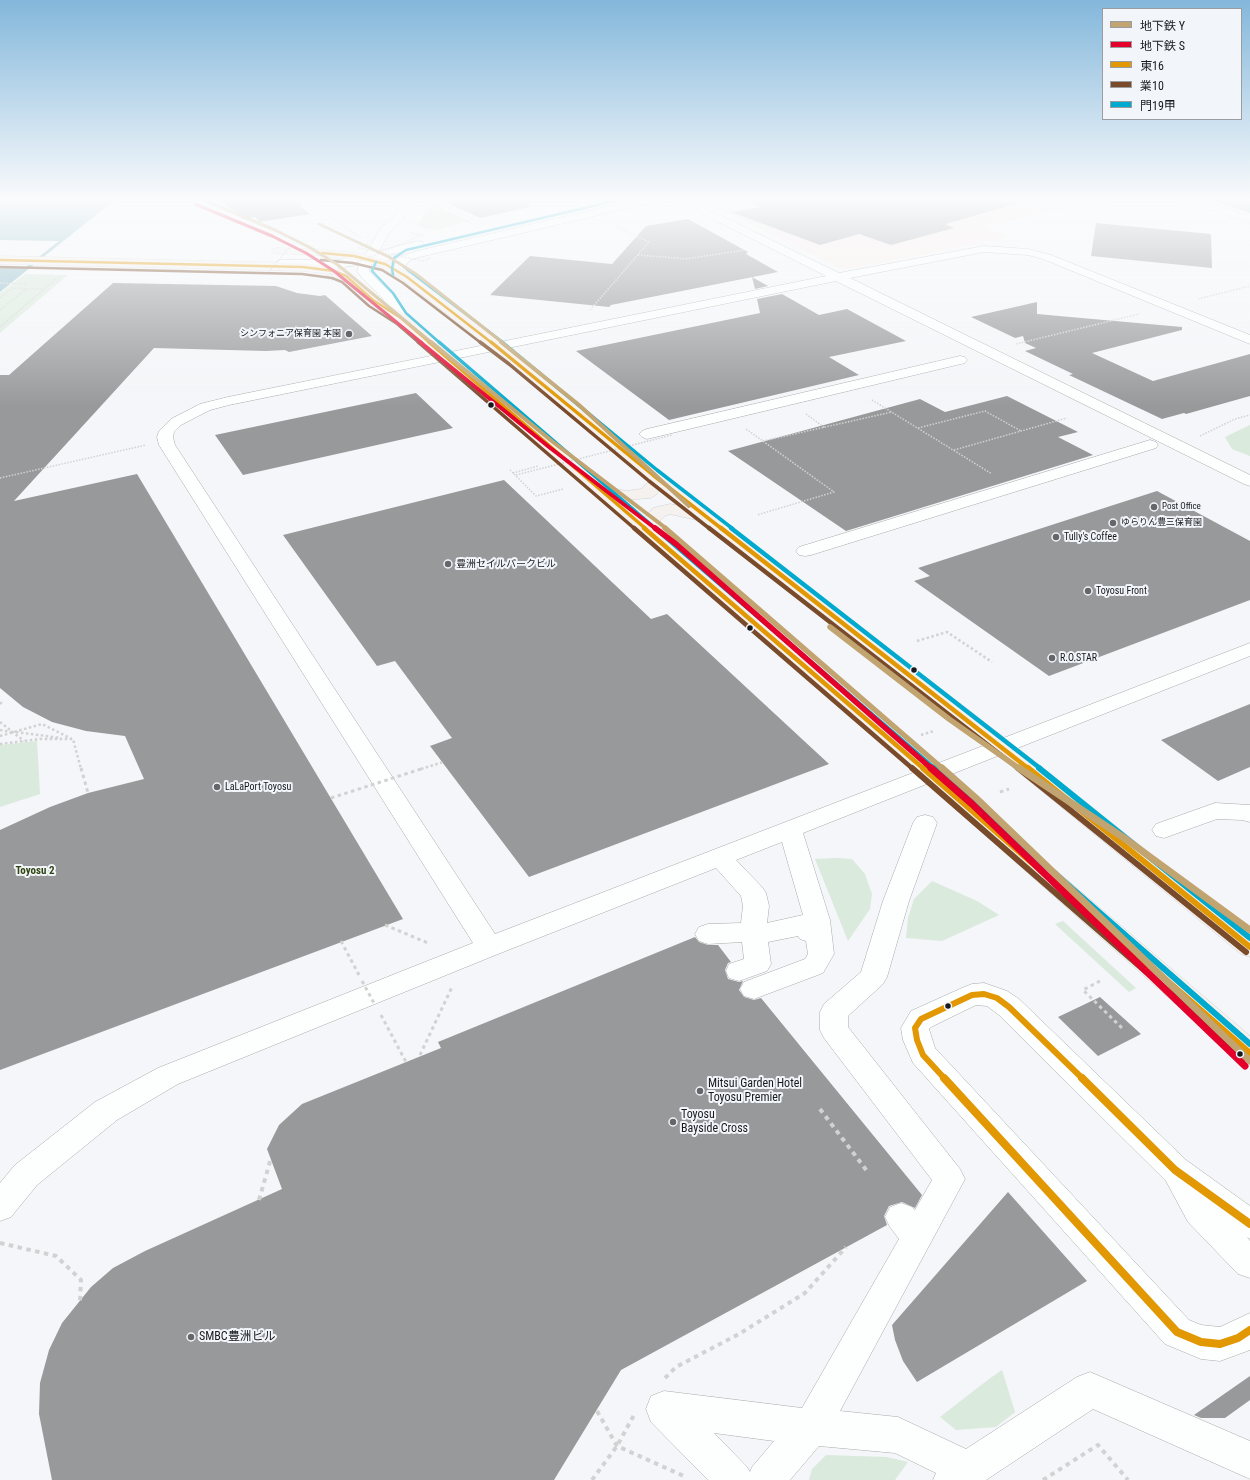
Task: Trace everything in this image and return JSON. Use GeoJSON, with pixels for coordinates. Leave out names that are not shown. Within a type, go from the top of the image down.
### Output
{"type":"FeatureCollection","features":[{"type":"Feature","properties":{"kind":"main road"},"geometry":{"type":"LineString","coordinates":[[287,267],[307,268],[340,273],[351,280],[373,300],[401,318],[931,775],[1250,1054]]}},
{"type":"Feature","properties":{"kind":"main road"},"geometry":{"type":"LineString","coordinates":[[389,267],[400,273],[497,346],[653,475],[1002,747],[1250,948]]}},
{"type":"Feature","properties":{"kind":"main road"},"geometry":{"type":"LineString","coordinates":[[602,491],[626,496],[645,494],[651,490],[658,480],[653,475]]}},
{"type":"Feature","properties":{"kind":"main road"},"geometry":{"type":"LineString","coordinates":[[655,536],[651,526],[651,520],[663,510],[670,509],[688,512],[710,520]]}},
{"type":"Feature","properties":{"kind":"street"},"geometry":{"type":"LineString","coordinates":[[365,267],[365,274],[388,297],[401,318]]}},
{"type":"Feature","properties":{"kind":"street"},"geometry":{"type":"LineString","coordinates":[[399,267],[400,273]]}},
{"type":"Feature","properties":{"kind":"street"},"geometry":{"type":"LineString","coordinates":[[818,267],[1250,481]]}},
{"type":"Feature","properties":{"kind":"street"},"geometry":{"type":"LineString","coordinates":[[489,947],[167,445],[165,437],[172,426],[182,417],[216,404],[446,356],[890,267]]}},
{"type":"Feature","properties":{"kind":"street"},"geometry":{"type":"LineString","coordinates":[[1072,267],[1248,338]]}},
{"type":"Feature","properties":{"kind":"street"},"geometry":{"type":"LineString","coordinates":[[647,434],[960,360]]}},
{"type":"Feature","properties":{"kind":"street"},"geometry":{"type":"LineString","coordinates":[[805,551],[1150,445]]}},
{"type":"Feature","properties":{"kind":"street"},"geometry":{"type":"LineString","coordinates":[[0,1207],[26,1175],[106,1111],[168,1076],[719,856],[790,830],[1250,649]]}},
{"type":"Feature","properties":{"kind":"street"},"geometry":{"type":"LineString","coordinates":[[1164,830],[1214,811],[1248,812],[1250,814]]}},
{"type":"Feature","properties":{"kind":"street"},"geometry":{"type":"LineString","coordinates":[[765,1480],[811,1427],[909,1227],[949,1179],[834,1030],[834,1012],[873,977],[896,901],[926,823]]}},
{"type":"Feature","properties":{"kind":"street"},"geometry":{"type":"LineString","coordinates":[[719,856],[753,893],[756,906],[754,930],[758,964],[747,980],[814,966],[821,954],[817,920],[790,830]]}},
{"type":"Feature","properties":{"kind":"street"},"geometry":{"type":"LineString","coordinates":[[708,932],[789,929],[804,926],[817,920]]}},
{"type":"Feature","properties":{"kind":"street"},"geometry":{"type":"LineString","coordinates":[[1250,1224],[1175,1170],[1014,1012],[997,998],[984,994],[972,995],[921,1020],[916,1028],[917,1040],[923,1055],[1177,1332],[1201,1342],[1220,1344],[1238,1338],[1250,1330]]}},
{"type":"Feature","properties":{"kind":"street"},"geometry":{"type":"LineString","coordinates":[[1175,1170],[1199,1212],[1250,1263]]}},
{"type":"Feature","properties":{"kind":"street"},"geometry":{"type":"LineString","coordinates":[[734,1480],[664,1409],[811,1427],[898,1435],[961,1475],[1090,1390],[1250,1460]]}},
{"type":"Feature","properties":{"kind":"path"},"geometry":{"type":"LineString","coordinates":[[266,274],[272,267]]}},
{"type":"Feature","properties":{"kind":"path"},"geometry":{"type":"LineString","coordinates":[[333,280],[323,277],[346,267]]}},
{"type":"Feature","properties":{"kind":"path"},"geometry":{"type":"LineString","coordinates":[[587,314],[628,267]]}},
{"type":"Feature","properties":{"kind":"path"},"geometry":{"type":"LineString","coordinates":[[0,328],[60,276]]}},
{"type":"Feature","properties":{"kind":"path"},"geometry":{"type":"LineString","coordinates":[[0,283],[26,284],[19,288]]}},
{"type":"Feature","properties":{"kind":"path"},"geometry":{"type":"LineString","coordinates":[[1192,300],[1250,286]]}},
{"type":"Feature","properties":{"kind":"path"},"geometry":{"type":"LineString","coordinates":[[0,298],[12,288],[45,289]]}},
{"type":"Feature","properties":{"kind":"path"},"geometry":{"type":"LineString","coordinates":[[0,310],[26,289]]}},
{"type":"Feature","properties":{"kind":"path"},"geometry":{"type":"LineString","coordinates":[[1014,345],[1144,313]]}},
{"type":"Feature","properties":{"kind":"path"},"geometry":{"type":"LineString","coordinates":[[850,386],[1012,487]]}},
{"type":"Feature","properties":{"kind":"path"},"geometry":{"type":"LineString","coordinates":[[917,428],[985,411],[1022,431]]}},
{"type":"Feature","properties":{"kind":"path"},"geometry":{"type":"LineString","coordinates":[[763,442],[892,412]]}},
{"type":"Feature","properties":{"kind":"path"},"geometry":{"type":"LineString","coordinates":[[726,415],[834,492],[757,515]]}},
{"type":"Feature","properties":{"kind":"path"},"geometry":{"type":"LineString","coordinates":[[1196,438],[1235,419],[1250,415]]}},
{"type":"Feature","properties":{"kind":"path"},"geometry":{"type":"LineString","coordinates":[[954,450],[1067,418]]}},
{"type":"Feature","properties":{"kind":"path"},"geometry":{"type":"LineString","coordinates":[[516,475],[672,435]]}},
{"type":"Feature","properties":{"kind":"path"},"geometry":{"type":"LineString","coordinates":[[0,478],[146,445]]}},
{"type":"Feature","properties":{"kind":"path"},"geometry":{"type":"LineString","coordinates":[[538,466],[513,473],[510,470],[516,475],[536,496],[563,489]]}},
{"type":"Feature","properties":{"kind":"path"},"geometry":{"type":"LineString","coordinates":[[918,641],[947,632],[992,662]]}},
{"type":"Feature","properties":{"kind":"path"},"geometry":{"type":"LineString","coordinates":[[0,704],[3,701]]}},
{"type":"Feature","properties":{"kind":"path"},"geometry":{"type":"LineString","coordinates":[[0,722],[24,741]]}},
{"type":"Feature","properties":{"kind":"path"},"geometry":{"type":"LineString","coordinates":[[0,736],[42,724],[73,739],[88,793]]}},
{"type":"Feature","properties":{"kind":"path"},"geometry":{"type":"LineString","coordinates":[[0,730],[73,739]]}},
{"type":"Feature","properties":{"kind":"path"},"geometry":{"type":"LineString","coordinates":[[921,735],[934,731]]}},
{"type":"Feature","properties":{"kind":"path"},"geometry":{"type":"LineString","coordinates":[[0,744],[40,739],[73,739]]}},
{"type":"Feature","properties":{"kind":"path"},"geometry":{"type":"LineString","coordinates":[[331,798],[442,762]]}},
{"type":"Feature","properties":{"kind":"path"},"geometry":{"type":"LineString","coordinates":[[1000,792],[1009,789]]}},
{"type":"Feature","properties":{"kind":"path"},"geometry":{"type":"LineString","coordinates":[[385,925],[428,943]]}},
{"type":"Feature","properties":{"kind":"path"},"geometry":{"type":"LineString","coordinates":[[341,942],[374,1003]]}},
{"type":"Feature","properties":{"kind":"path"},"geometry":{"type":"LineString","coordinates":[[1100,981],[1083,990],[1123,1028]]}},
{"type":"Feature","properties":{"kind":"path"},"geometry":{"type":"LineString","coordinates":[[420,1055],[452,986]]}},
{"type":"Feature","properties":{"kind":"path"},"geometry":{"type":"LineString","coordinates":[[387,1027],[406,1062]]}},
{"type":"Feature","properties":{"kind":"path"},"geometry":{"type":"LineString","coordinates":[[820,1109],[866,1170]]}},
{"type":"Feature","properties":{"kind":"path"},"geometry":{"type":"LineString","coordinates":[[259,1200],[267,1176],[270,1158]]}},
{"type":"Feature","properties":{"kind":"path"},"geometry":{"type":"LineString","coordinates":[[0,1243],[56,1256],[81,1280],[80,1301]]}},
{"type":"Feature","properties":{"kind":"path"},"geometry":{"type":"LineString","coordinates":[[662,1381],[676,1367],[739,1334],[805,1293],[846,1247]]}},
{"type":"Feature","properties":{"kind":"path"},"geometry":{"type":"LineString","coordinates":[[592,1480],[617,1446],[638,1408]]}},
{"type":"Feature","properties":{"kind":"path"},"geometry":{"type":"LineString","coordinates":[[597,1411],[617,1446],[692,1480]]}},
{"type":"Feature","properties":{"kind":"path"},"geometry":{"type":"LineString","coordinates":[[1043,1480],[1098,1445],[1128,1480]]}},
{"type":"Feature","properties":{"kind":"shaded area"},"geometry":{"type":"Polygon","coordinates":[[[838,267],[860,267],[850,269],[838,267]]]}},
{"type":"Feature","properties":{"kind":"green space"},"geometry":{"type":"Polygon","coordinates":[[[25,274],[68,275],[0,333],[0,293],[25,274]]]}},
{"type":"Feature","properties":{"kind":"green space"},"geometry":{"type":"Polygon","coordinates":[[[1250,425],[1250,456],[1232,449],[1225,437],[1250,425]]]}},
{"type":"Feature","properties":{"kind":"green space"},"geometry":{"type":"Polygon","coordinates":[[[37,741],[40,794],[0,807],[0,745],[37,741]]]}},
{"type":"Feature","properties":{"kind":"green space"},"geometry":{"type":"Polygon","coordinates":[[[815,859],[852,859],[865,874],[872,894],[870,909],[848,941],[815,859]]]}},
{"type":"Feature","properties":{"kind":"green space"},"geometry":{"type":"Polygon","coordinates":[[[932,881],[977,901],[999,915],[942,941],[906,938],[908,918],[914,899],[932,881]]]}},
{"type":"Feature","properties":{"kind":"green space"},"geometry":{"type":"Polygon","coordinates":[[[1063,921],[1136,988],[1129,992],[1055,924],[1063,921]]]}},
{"type":"Feature","properties":{"kind":"green space"},"geometry":{"type":"Polygon","coordinates":[[[1002,1370],[1015,1412],[996,1427],[956,1430],[940,1417],[989,1379],[1002,1370]]]}},
{"type":"Feature","properties":{"kind":"green space"},"geometry":{"type":"Polygon","coordinates":[[[826,1455],[887,1457],[908,1462],[895,1480],[809,1480],[812,1469],[826,1455]]]}},
{"type":"Feature","properties":{"kind":"water"},"geometry":{"type":"Polygon","coordinates":[[[0,267],[31,267],[0,292],[0,267]]]}},
{"type":"Feature","properties":{"kind":"building"},"geometry":{"type":"Polygon","coordinates":[[[519,267],[769,267],[778,272],[611,305],[609,307],[490,295],[519,267]]]}},
{"type":"Feature","properties":{"kind":"building"},"geometry":{"type":"Polygon","coordinates":[[[752,277],[768,286],[755,289],[752,277]]]}},
{"type":"Feature","properties":{"kind":"building","name":"LaLaPort Toyosu"},"geometry":{"type":"Polygon","coordinates":[[[113,283],[276,286],[297,293],[320,296],[325,295],[372,336],[289,352],[285,350],[266,351],[154,348],[14,501],[137,474],[403,919],[0,1070],[0,830],[50,807],[88,793],[144,779],[125,736],[86,731],[52,722],[23,707],[0,688],[0,375],[9,375],[113,283]]]}},
{"type":"Feature","properties":{"kind":"building"},"geometry":{"type":"Polygon","coordinates":[[[782,294],[819,315],[847,309],[906,341],[829,357],[859,375],[669,420],[576,351],[760,313],[757,299],[782,294]]]}},
{"type":"Feature","properties":{"kind":"building"},"geometry":{"type":"Polygon","coordinates":[[[1037,302],[1037,314],[1182,327],[1182,330],[1092,353],[1153,381],[1250,354],[1250,396],[1186,414],[1184,413],[1162,419],[1069,375],[1073,374],[1025,351],[1036,348],[1025,343],[1023,336],[1015,338],[971,317],[1037,302]]]}},
{"type":"Feature","properties":{"kind":"building"},"geometry":{"type":"Polygon","coordinates":[[[416,393],[453,428],[243,475],[215,435],[416,393]]]}},
{"type":"Feature","properties":{"kind":"building"},"geometry":{"type":"Polygon","coordinates":[[[1007,396],[1078,432],[1058,437],[1093,455],[846,531],[728,451],[920,399],[945,412],[1007,396]]]}},
{"type":"Feature","properties":{"kind":"building"},"geometry":{"type":"Polygon","coordinates":[[[504,480],[651,619],[667,614],[829,764],[529,877],[430,746],[452,738],[395,661],[377,666],[283,535],[504,480]]]}},
{"type":"Feature","properties":{"kind":"building","name":"Toyosu Front"},"geometry":{"type":"Polygon","coordinates":[[[1157,491],[1250,541],[1250,600],[1049,676],[914,581],[930,576],[918,568],[1157,491]]]}},
{"type":"Feature","properties":{"kind":"building"},"geometry":{"type":"Polygon","coordinates":[[[1250,704],[1250,767],[1218,781],[1161,740],[1250,704]]]}},
{"type":"Feature","properties":{"kind":"building"},"geometry":{"type":"Polygon","coordinates":[[[695,937],[699,942],[708,945],[718,945],[731,962],[728,963],[725,970],[728,979],[739,982],[743,981],[739,990],[744,997],[754,1000],[761,998],[922,1195],[915,1208],[902,1202],[889,1206],[884,1216],[887,1225],[621,1370],[554,1480],[52,1480],[39,1414],[40,1383],[49,1350],[62,1323],[91,1287],[113,1268],[145,1251],[282,1189],[267,1149],[279,1125],[302,1104],[441,1048],[438,1042],[695,937]]]}},
{"type":"Feature","properties":{"kind":"building"},"geometry":{"type":"Polygon","coordinates":[[[1100,997],[1141,1034],[1098,1056],[1058,1017],[1100,997]]]}},
{"type":"Feature","properties":{"kind":"building"},"geometry":{"type":"Polygon","coordinates":[[[1008,1192],[1087,1281],[917,1382],[903,1361],[895,1340],[892,1325],[1008,1192]]]}},
{"type":"Feature","properties":{"kind":"building"},"geometry":{"type":"Polygon","coordinates":[[[1250,1376],[1250,1400],[1225,1418],[1201,1418],[1194,1415],[1250,1376]]]}},
{"type":"Feature","properties":{"kind":"metro line","name":"S"},"geometry":{"type":"LineString","coordinates":[[328,267],[549,447],[676,544],[972,804],[1245,1066]]}},
{"type":"Feature","properties":{"kind":"metro line","name":"Y"},"geometry":{"type":"LineString","coordinates":[[341,267],[553,442],[680,539],[977,799],[1250,1061]]}},
{"type":"Feature","properties":{"kind":"metro line","name":"Y"},"geometry":{"type":"LineString","coordinates":[[405,267],[444,295],[579,405],[689,506]]}},
{"type":"Feature","properties":{"kind":"metro line","name":"Y"},"geometry":{"type":"LineString","coordinates":[[830,627],[949,719],[1023,771],[1127,840],[1250,930]]}},
{"type":"Feature","properties":{"kind":"transit line","name":"業10"},"geometry":{"type":"LineString","coordinates":[[3,267],[302,274],[332,278],[342,282],[369,306],[397,324],[452,371],[926,780],[1245,1058]]}},
{"type":"Feature","properties":{"kind":"transit line","name":"東16"},"geometry":{"type":"LineString","coordinates":[[304,267],[334,271],[346,276],[373,300],[401,318],[931,775],[1250,1053]]}},
{"type":"Feature","properties":{"kind":"transit line","name":"業10"},"geometry":{"type":"LineString","coordinates":[[370,267],[382,270],[403,283],[509,364],[649,481],[998,752],[1246,952]]}},
{"type":"Feature","properties":{"kind":"transit line","name":"門19甲"},"geometry":{"type":"LineString","coordinates":[[374,267],[372,271],[393,293],[406,313],[936,770],[1250,1044]]}},
{"type":"Feature","properties":{"kind":"transit line","name":"東16"},"geometry":{"type":"LineString","coordinates":[[390,267],[407,277],[513,359],[653,475],[1002,747],[1250,947]]}},
{"type":"Feature","properties":{"kind":"transit line","name":"門19甲"},"geometry":{"type":"LineString","coordinates":[[392,267],[393,275]]}},
{"type":"Feature","properties":{"kind":"transit line","name":"門19甲"},"geometry":{"type":"LineString","coordinates":[[404,267],[517,353],[657,470],[1006,741],[1250,938]]}},
{"type":"Feature","properties":{"kind":"transit line","name":"東16"},"geometry":{"type":"LineString","coordinates":[[1250,1224],[1175,1170],[1009,1007],[997,998],[984,994],[972,995],[921,1019],[915,1028],[917,1040],[923,1055],[1177,1332],[1201,1342],[1220,1344],[1238,1338],[1250,1330]]}},
{"type":"Feature","properties":{"kind":"place","name":"シンフォニア保育園 本園"},"geometry":{"type":"Point","coordinates":[349,334]}},
{"type":"Feature","properties":{"kind":"place","name":"Post Office"},"geometry":{"type":"Point","coordinates":[1154,507]}},
{"type":"Feature","properties":{"kind":"place","name":"ゆらりん豊三保育園"},"geometry":{"type":"Point","coordinates":[1113,523]}},
{"type":"Feature","properties":{"kind":"place","name":"Tully's Coffee"},"geometry":{"type":"Point","coordinates":[1056,537]}},
{"type":"Feature","properties":{"kind":"place","name":"豊洲セイルパークビル"},"geometry":{"type":"Point","coordinates":[448,564]}},
{"type":"Feature","properties":{"kind":"place","name":"Toyosu Front"},"geometry":{"type":"Point","coordinates":[1088,591]}},
{"type":"Feature","properties":{"kind":"place","name":"R.O.STAR"},"geometry":{"type":"Point","coordinates":[1052,658]}},
{"type":"Feature","properties":{"kind":"place","name":"LaLaPort Toyosu"},"geometry":{"type":"Point","coordinates":[217,787]}},
{"type":"Feature","properties":{"kind":"place","name":"Mitsui Garden Hotel Toyosu Premier"},"geometry":{"type":"Point","coordinates":[700,1091]}},
{"type":"Feature","properties":{"kind":"place","name":"Toyosu Bayside Cross"},"geometry":{"type":"Point","coordinates":[673,1122]}},
{"type":"Feature","properties":{"kind":"place","name":"SMBC豊洲ビル"},"geometry":{"type":"Point","coordinates":[191,1337]}},
{"type":"Feature","properties":{"kind":"district","name":"Toyosu 2"},"geometry":{"type":"Point","coordinates":[35,871]}}]}
